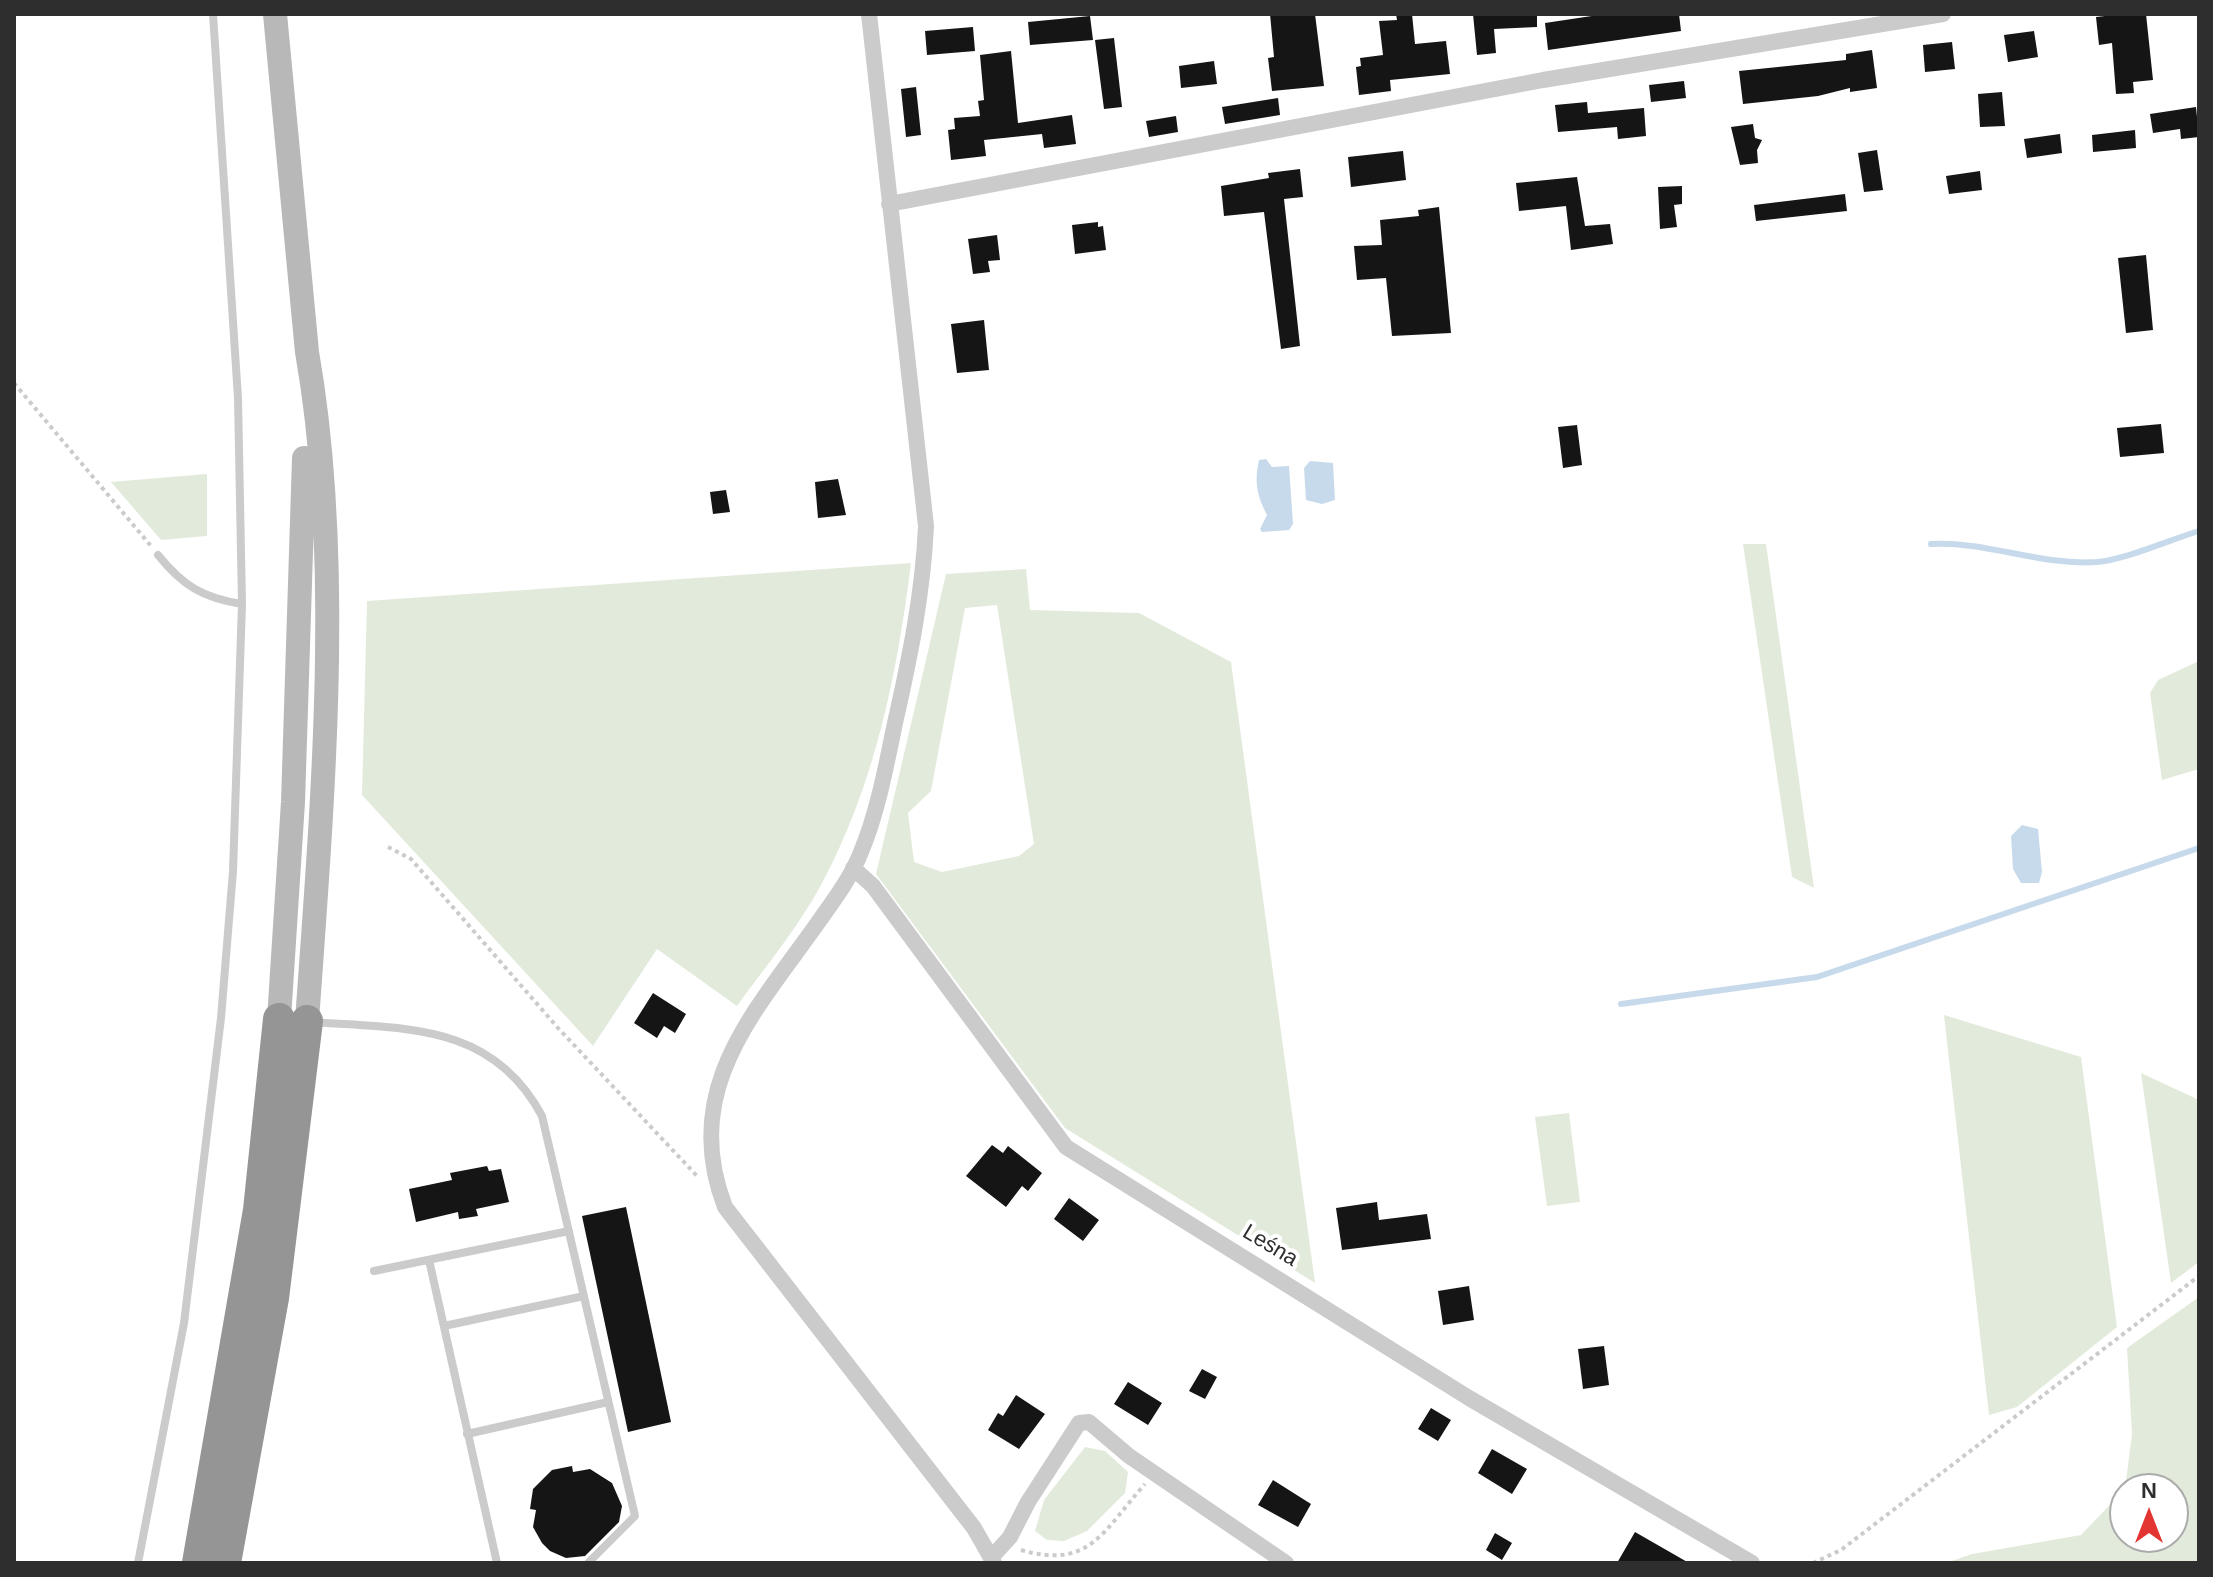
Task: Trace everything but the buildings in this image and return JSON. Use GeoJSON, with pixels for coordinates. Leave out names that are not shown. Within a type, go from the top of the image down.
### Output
{"type":"FeatureCollection","features":[{"type":"Feature","properties":{"kind":"highway"},"geometry":{"type":"LineString","coordinates":[[198,1563],[293,1020]]}},
{"type":"Feature","properties":{"kind":"highway"},"geometry":{"type":"LineString","coordinates":[[225,1563],[273,1298],[293,1020]]}},
{"type":"Feature","properties":{"kind":"main road"},"geometry":{"type":"LineString","coordinates":[[275,14],[307,352],[315,400],[325,601],[319,852],[293,1020]]}},
{"type":"Feature","properties":{"kind":"street"},"geometry":{"type":"LineString","coordinates":[[869,14],[926,526],[924,579],[884,773],[864,845],[853,868],[749,1021],[723,1072],[710,1119],[709,1139],[716,1183],[725,1207],[974,1528],[992,1561],[1079,1423],[1089,1422],[1154,1474],[1286,1563]]}},
{"type":"Feature","properties":{"kind":"street"},"geometry":{"type":"LineString","coordinates":[[889,204],[1543,80],[1943,14]]}},
{"type":"Feature","properties":{"kind":"street","name":"Leśna"},"geometry":{"type":"LineString","coordinates":[[853,868],[873,886],[1066,1147],[1469,1398],[1752,1563]]}},
{"type":"Feature","properties":{"kind":"lane"},"geometry":{"type":"LineString","coordinates":[[138,1563],[184,1323],[221,1018],[233,871],[242,604],[237,383],[213,14]]}},
{"type":"Feature","properties":{"kind":"lane"},"geometry":{"type":"LineString","coordinates":[[158,555],[177,579],[193,591],[211,599],[242,604]]}},
{"type":"Feature","properties":{"kind":"lane"},"geometry":{"type":"LineString","coordinates":[[293,1020],[437,1033],[467,1043],[517,1078],[542,1116],[635,1516],[588,1563]]}},
{"type":"Feature","properties":{"kind":"lane"},"geometry":{"type":"LineString","coordinates":[[374,1271],[569,1231]]}},
{"type":"Feature","properties":{"kind":"lane"},"geometry":{"type":"LineString","coordinates":[[429,1260],[497,1563]]}},
{"type":"Feature","properties":{"kind":"lane"},"geometry":{"type":"LineString","coordinates":[[444,1326],[584,1296]]}},
{"type":"Feature","properties":{"kind":"lane"},"geometry":{"type":"LineString","coordinates":[[467,1434],[608,1402]]}},
{"type":"Feature","properties":{"kind":"path"},"geometry":{"type":"LineString","coordinates":[[14,383],[158,555]]}},
{"type":"Feature","properties":{"kind":"path"},"geometry":{"type":"LineString","coordinates":[[388,847],[411,859],[558,1028],[725,1207]]}},
{"type":"Feature","properties":{"kind":"path"},"geometry":{"type":"LineString","coordinates":[[1813,1563],[1841,1550],[2199,1276]]}},
{"type":"Feature","properties":{"kind":"path"},"geometry":{"type":"LineString","coordinates":[[1003,1544],[1049,1558],[1069,1557],[1089,1547],[1154,1474]]}},
{"type":"Feature","properties":{"kind":"green space"},"geometry":{"type":"Polygon","coordinates":[[[207,474],[207,536],[161,540],[111,482],[207,474]]]}},
{"type":"Feature","properties":{"kind":"green space"},"geometry":{"type":"Polygon","coordinates":[[[1743,544],[1766,544],[1814,888],[1792,877],[1743,544]]]}},
{"type":"Feature","properties":{"kind":"green space"},"geometry":{"type":"Polygon","coordinates":[[[911,563],[891,688],[870,769],[856,808],[812,901],[737,1006],[657,949],[593,1046],[362,795],[367,601],[911,563]]]}},
{"type":"Feature","properties":{"kind":"green space"},"geometry":{"type":"Polygon","coordinates":[[[1026,569],[1030,610],[1139,613],[1231,662],[1315,1283],[1065,1128],[876,874],[946,574],[1026,569]],[[997,605],[965,608],[931,791],[908,813],[914,862],[942,872],[1019,856],[1034,844],[997,605]]]}},
{"type":"Feature","properties":{"kind":"green space"},"geometry":{"type":"Polygon","coordinates":[[[2199,661],[2199,769],[2162,780],[2150,693],[2158,680],[2199,661]]]}},
{"type":"Feature","properties":{"kind":"green space"},"geometry":{"type":"Polygon","coordinates":[[[1944,1015],[2081,1057],[2117,1327],[2017,1407],[1989,1415],[1944,1015]]]}},
{"type":"Feature","properties":{"kind":"green space"},"geometry":{"type":"Polygon","coordinates":[[[2141,1073],[2199,1100],[2199,1262],[2171,1283],[2141,1073]]]}},
{"type":"Feature","properties":{"kind":"green space"},"geometry":{"type":"Polygon","coordinates":[[[1569,1113],[1580,1202],[1547,1206],[1535,1117],[1569,1113]]]}},
{"type":"Feature","properties":{"kind":"green space"},"geometry":{"type":"Polygon","coordinates":[[[2199,1297],[2199,1563],[1946,1563],[1972,1554],[2081,1535],[2109,1506],[2109,1553],[2189,1553],[2189,1473],[2127,1473],[2132,1434],[2127,1348],[2199,1297]]]}},
{"type":"Feature","properties":{"kind":"green space"},"geometry":{"type":"Polygon","coordinates":[[[1085,1447],[1105,1451],[1128,1472],[1125,1493],[1087,1531],[1064,1541],[1047,1540],[1035,1531],[1044,1500],[1085,1447]]]}},
{"type":"Feature","properties":{"kind":"water"},"geometry":{"type":"Polygon","coordinates":[[[1266,459],[1272,467],[1289,466],[1293,524],[1289,530],[1262,532],[1260,529],[1267,515],[1259,495],[1257,475],[1259,460],[1266,459]]]}},
{"type":"Feature","properties":{"kind":"water"},"geometry":{"type":"Polygon","coordinates":[[[1310,461],[1333,463],[1335,500],[1322,504],[1306,500],[1304,468],[1310,461]]]}},
{"type":"Feature","properties":{"kind":"water"},"geometry":{"type":"Polygon","coordinates":[[[2022,825],[2038,829],[2042,872],[2039,883],[2021,883],[2013,869],[2011,836],[2022,825]]]}},
{"type":"Feature","properties":{"kind":"waterway"},"geometry":{"type":"LineString","coordinates":[[1931,544],[1973,546],[2055,560],[2097,562],[2135,553],[2199,531]]}},
{"type":"Feature","properties":{"kind":"waterway"},"geometry":{"type":"LineString","coordinates":[[1621,1004],[1817,977],[2199,848]]}}]}
